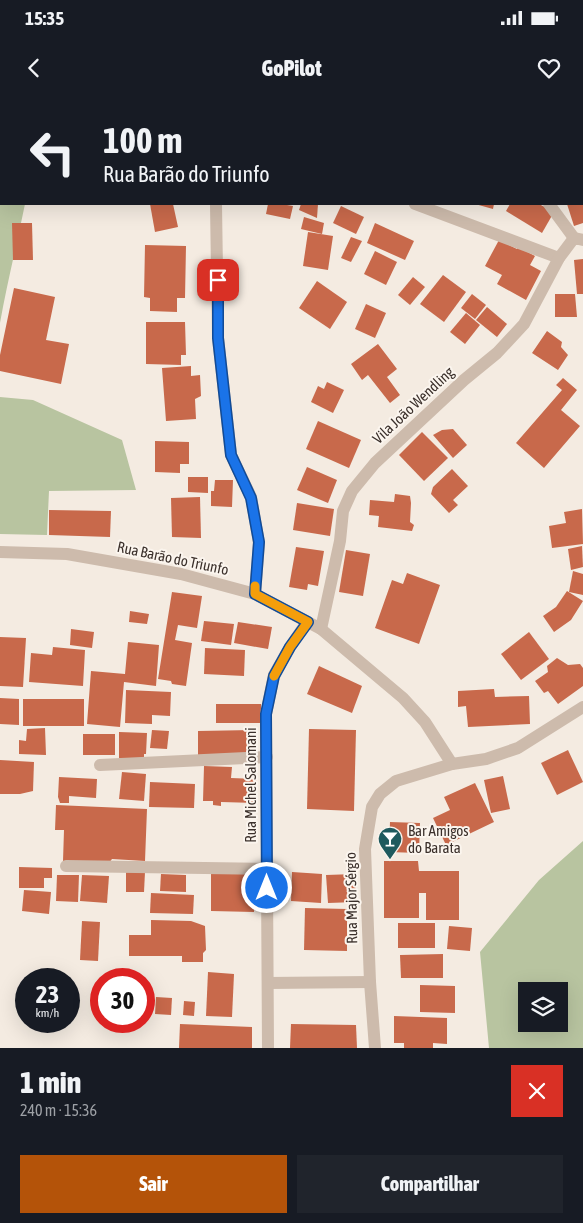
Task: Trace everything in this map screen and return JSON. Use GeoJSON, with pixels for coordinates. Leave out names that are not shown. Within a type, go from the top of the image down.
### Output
{"type":"FeatureCollection","features":[{"type":"Feature","properties":{"kind":"street"},"geometry":{"type":"LineString","coordinates":[[216,205],[218,338],[231,455],[251,498],[259,542],[255,594]]}},
{"type":"Feature","properties":{"kind":"street"},"geometry":{"type":"LineString","coordinates":[[418,205],[559,258]]}},
{"type":"Feature","properties":{"kind":"street"},"geometry":{"type":"LineString","coordinates":[[550,205],[579,239]]}},
{"type":"Feature","properties":{"kind":"street","name":"Vila João Wendling"},"geometry":{"type":"LineString","coordinates":[[321,629],[340,541],[343,511],[352,492],[374,463],[457,386],[497,353],[524,324],[559,258],[579,239]]}},
{"type":"Feature","properties":{"kind":"street","name":"Rua Barão do Triunfo"},"geometry":{"type":"LineString","coordinates":[[0,552],[68,554],[181,574],[255,594],[321,629],[403,698],[425,722],[452,764]]}},
{"type":"Feature","properties":{"kind":"street","name":"Rua Michel Salomani"},"geometry":{"type":"LineString","coordinates":[[268,1048],[266,714],[274,676],[290,647],[308,622]]}},
{"type":"Feature","properties":{"kind":"street","name":"Rua Major Sérgio"},"geometry":{"type":"LineString","coordinates":[[375,1048],[370,982],[365,849],[372,807],[380,794],[396,781],[452,764],[486,759],[518,748],[583,708]]}},
{"type":"Feature","properties":{"kind":"street"},"geometry":{"type":"LineString","coordinates":[[100,765],[267,757]]}},
{"type":"Feature","properties":{"kind":"street"},"geometry":{"type":"LineString","coordinates":[[66,866],[267,869]]}},
{"type":"Feature","properties":{"kind":"street"},"geometry":{"type":"LineString","coordinates":[[268,983],[370,982]]}},
{"type":"Feature","properties":{"kind":"green space"},"geometry":{"type":"Polygon","coordinates":[[[0,205],[25,205],[6,293],[0,323],[0,205]]]}},
{"type":"Feature","properties":{"kind":"green space"},"geometry":{"type":"Polygon","coordinates":[[[0,397],[33,400],[122,440],[136,490],[49,491],[47,535],[0,534],[0,397]]]}},
{"type":"Feature","properties":{"kind":"green space"},"geometry":{"type":"Polygon","coordinates":[[[583,841],[583,1048],[489,1048],[480,952],[539,880],[583,841]]]}},
{"type":"Feature","properties":{"kind":"building"},"geometry":{"type":"Polygon","coordinates":[[[150,205],[173,205],[178,227],[155,232],[150,205]]]}},
{"type":"Feature","properties":{"kind":"building"},"geometry":{"type":"Polygon","coordinates":[[[268,205],[293,206],[290,219],[266,214],[268,205]]]}},
{"type":"Feature","properties":{"kind":"building"},"geometry":{"type":"Polygon","coordinates":[[[301,205],[318,205],[317,218],[299,210],[301,205]]]}},
{"type":"Feature","properties":{"kind":"building"},"geometry":{"type":"Polygon","coordinates":[[[479,205],[494,205],[493,209],[479,205]]]}},
{"type":"Feature","properties":{"kind":"building"},"geometry":{"type":"Polygon","coordinates":[[[509,205],[541,205],[554,212],[542,233],[506,211],[509,205]]]}},
{"type":"Feature","properties":{"kind":"building"},"geometry":{"type":"Polygon","coordinates":[[[567,205],[583,205],[583,223],[574,226],[567,205]]]}},
{"type":"Feature","properties":{"kind":"building"},"geometry":{"type":"Polygon","coordinates":[[[341,206],[364,217],[356,234],[333,223],[341,206]]]}},
{"type":"Feature","properties":{"kind":"building"},"geometry":{"type":"Polygon","coordinates":[[[304,217],[324,223],[322,234],[301,229],[304,217]]]}},
{"type":"Feature","properties":{"kind":"building"},"geometry":{"type":"Polygon","coordinates":[[[12,223],[32,223],[33,260],[13,260],[12,223]]]}},
{"type":"Feature","properties":{"kind":"building"},"geometry":{"type":"Polygon","coordinates":[[[375,223],[414,241],[405,260],[367,243],[375,223]]]}},
{"type":"Feature","properties":{"kind":"building"},"geometry":{"type":"Polygon","coordinates":[[[308,232],[333,236],[328,270],[303,266],[308,232]]]}},
{"type":"Feature","properties":{"kind":"building"},"geometry":{"type":"Polygon","coordinates":[[[351,237],[362,241],[351,262],[341,258],[351,237]]]}},
{"type":"Feature","properties":{"kind":"building"},"geometry":{"type":"Polygon","coordinates":[[[499,240],[535,256],[530,265],[541,271],[526,300],[497,284],[502,275],[485,266],[499,240]]]}},
{"type":"Feature","properties":{"kind":"building"},"geometry":{"type":"Polygon","coordinates":[[[145,245],[186,246],[185,298],[177,298],[177,312],[150,311],[150,298],[144,297],[145,245]]]}},
{"type":"Feature","properties":{"kind":"building"},"geometry":{"type":"Polygon","coordinates":[[[375,251],[397,262],[386,285],[364,274],[375,251]]]}},
{"type":"Feature","properties":{"kind":"building"},"geometry":{"type":"Polygon","coordinates":[[[583,259],[583,294],[577,294],[574,260],[583,259]]]}},
{"type":"Feature","properties":{"kind":"building"},"geometry":{"type":"Polygon","coordinates":[[[443,275],[466,292],[444,322],[420,304],[443,275]]]}},
{"type":"Feature","properties":{"kind":"building"},"geometry":{"type":"Polygon","coordinates":[[[413,277],[425,287],[410,305],[398,295],[413,277]]]}},
{"type":"Feature","properties":{"kind":"building"},"geometry":{"type":"Polygon","coordinates":[[[317,281],[347,302],[330,329],[299,308],[317,281]]]}},
{"type":"Feature","properties":{"kind":"building"},"geometry":{"type":"Polygon","coordinates":[[[14,288],[55,297],[46,340],[69,344],[61,384],[0,371],[0,355],[14,288]]]}},
{"type":"Feature","properties":{"kind":"building"},"geometry":{"type":"Polygon","coordinates":[[[472,294],[486,305],[475,319],[461,308],[472,294]]]}},
{"type":"Feature","properties":{"kind":"building"},"geometry":{"type":"Polygon","coordinates":[[[555,294],[575,294],[577,317],[555,317],[555,294]]]}},
{"type":"Feature","properties":{"kind":"building"},"geometry":{"type":"Polygon","coordinates":[[[366,304],[386,313],[375,338],[355,329],[366,304]]]}},
{"type":"Feature","properties":{"kind":"building"},"geometry":{"type":"Polygon","coordinates":[[[487,307],[507,324],[497,337],[476,320],[487,307]]]}},
{"type":"Feature","properties":{"kind":"building"},"geometry":{"type":"Polygon","coordinates":[[[466,313],[480,325],[465,344],[450,332],[466,313]]]}},
{"type":"Feature","properties":{"kind":"building"},"geometry":{"type":"Polygon","coordinates":[[[146,322],[185,322],[186,355],[181,355],[181,365],[146,364],[146,322]]]}},
{"type":"Feature","properties":{"kind":"building"},"geometry":{"type":"Polygon","coordinates":[[[547,331],[562,342],[561,347],[568,355],[558,370],[532,353],[547,331]]]}},
{"type":"Feature","properties":{"kind":"building"},"geometry":{"type":"Polygon","coordinates":[[[378,344],[397,369],[387,377],[400,395],[390,403],[368,375],[362,380],[351,364],[378,344]]]}},
{"type":"Feature","properties":{"kind":"building"},"geometry":{"type":"Polygon","coordinates":[[[191,366],[191,376],[200,375],[201,396],[195,399],[196,419],[166,421],[162,368],[191,366]]]}},
{"type":"Feature","properties":{"kind":"building"},"geometry":{"type":"Polygon","coordinates":[[[563,378],[577,390],[561,410],[580,426],[544,468],[516,443],[562,390],[556,385],[563,378]]]}},
{"type":"Feature","properties":{"kind":"building"},"geometry":{"type":"Polygon","coordinates":[[[327,382],[344,390],[333,413],[311,402],[318,386],[324,389],[327,382]]]}},
{"type":"Feature","properties":{"kind":"building"},"geometry":{"type":"Polygon","coordinates":[[[318,421],[361,440],[349,468],[306,449],[318,421]]]}},
{"type":"Feature","properties":{"kind":"building"},"geometry":{"type":"Polygon","coordinates":[[[453,429],[467,445],[453,458],[433,435],[442,430],[453,429]]]}},
{"type":"Feature","properties":{"kind":"building"},"geometry":{"type":"Polygon","coordinates":[[[422,432],[448,458],[424,481],[399,455],[422,432]]]}},
{"type":"Feature","properties":{"kind":"building"},"geometry":{"type":"Polygon","coordinates":[[[155,441],[189,442],[189,464],[180,464],[180,473],[155,472],[155,441]]]}},
{"type":"Feature","properties":{"kind":"building"},"geometry":{"type":"Polygon","coordinates":[[[307,467],[337,480],[328,503],[297,490],[307,467]]]}},
{"type":"Feature","properties":{"kind":"building"},"geometry":{"type":"Polygon","coordinates":[[[452,469],[468,486],[453,500],[458,505],[449,513],[431,494],[433,487],[452,469]]]}},
{"type":"Feature","properties":{"kind":"building"},"geometry":{"type":"Polygon","coordinates":[[[188,477],[208,477],[208,493],[188,492],[188,477]]]}},
{"type":"Feature","properties":{"kind":"building"},"geometry":{"type":"Polygon","coordinates":[[[215,480],[233,480],[232,507],[211,506],[211,491],[214,491],[215,480]]]}},
{"type":"Feature","properties":{"kind":"building"},"geometry":{"type":"Polygon","coordinates":[[[395,494],[410,496],[410,522],[414,525],[412,531],[378,527],[379,516],[369,515],[370,500],[394,502],[395,494]]]}},
{"type":"Feature","properties":{"kind":"building"},"geometry":{"type":"Polygon","coordinates":[[[200,497],[201,538],[172,537],[171,498],[200,497]]]}},
{"type":"Feature","properties":{"kind":"building"},"geometry":{"type":"Polygon","coordinates":[[[297,503],[334,509],[330,536],[293,530],[297,503]]]}},
{"type":"Feature","properties":{"kind":"building"},"geometry":{"type":"Polygon","coordinates":[[[582,509],[583,544],[552,548],[549,526],[566,523],[564,512],[582,509]]]}},
{"type":"Feature","properties":{"kind":"building"},"geometry":{"type":"Polygon","coordinates":[[[49,510],[111,511],[110,537],[49,535],[49,510]]]}},
{"type":"Feature","properties":{"kind":"building"},"geometry":{"type":"Polygon","coordinates":[[[582,546],[583,567],[571,570],[568,549],[582,546]]]}},
{"type":"Feature","properties":{"kind":"building"},"geometry":{"type":"Polygon","coordinates":[[[296,547],[324,551],[318,586],[308,584],[307,590],[289,587],[296,547]]]}},
{"type":"Feature","properties":{"kind":"building"},"geometry":{"type":"Polygon","coordinates":[[[346,550],[370,554],[363,596],[339,592],[346,550]]]}},
{"type":"Feature","properties":{"kind":"building"},"geometry":{"type":"Polygon","coordinates":[[[573,571],[583,574],[583,595],[569,592],[573,571]]]}},
{"type":"Feature","properties":{"kind":"building"},"geometry":{"type":"Polygon","coordinates":[[[407,573],[440,585],[419,644],[375,628],[392,580],[403,584],[407,573]]]}},
{"type":"Feature","properties":{"kind":"building"},"geometry":{"type":"Polygon","coordinates":[[[567,591],[583,601],[571,620],[554,632],[543,616],[556,607],[567,591]]]}},
{"type":"Feature","properties":{"kind":"building"},"geometry":{"type":"Polygon","coordinates":[[[172,592],[202,596],[197,628],[178,625],[175,640],[192,643],[186,686],[158,679],[172,592]]]}},
{"type":"Feature","properties":{"kind":"building"},"geometry":{"type":"Polygon","coordinates":[[[130,611],[149,614],[147,624],[129,622],[130,611]]]}},
{"type":"Feature","properties":{"kind":"building"},"geometry":{"type":"Polygon","coordinates":[[[204,621],[234,624],[231,645],[201,641],[204,621]]]}},
{"type":"Feature","properties":{"kind":"building"},"geometry":{"type":"Polygon","coordinates":[[[238,622],[272,627],[268,649],[234,643],[238,622]]]}},
{"type":"Feature","properties":{"kind":"building"},"geometry":{"type":"Polygon","coordinates":[[[71,629],[94,632],[92,648],[70,645],[71,629]]]}},
{"type":"Feature","properties":{"kind":"building"},"geometry":{"type":"Polygon","coordinates":[[[529,632],[549,659],[521,680],[501,654],[529,632]]]}},
{"type":"Feature","properties":{"kind":"building"},"geometry":{"type":"Polygon","coordinates":[[[0,637],[26,638],[23,687],[0,686],[0,637]]]}},
{"type":"Feature","properties":{"kind":"building"},"geometry":{"type":"Polygon","coordinates":[[[128,642],[159,645],[156,686],[124,682],[120,727],[87,724],[91,671],[125,674],[128,642]]]}},
{"type":"Feature","properties":{"kind":"building"},"geometry":{"type":"Polygon","coordinates":[[[53,647],[85,650],[83,686],[29,682],[31,653],[52,655],[53,647]]]}},
{"type":"Feature","properties":{"kind":"building"},"geometry":{"type":"Polygon","coordinates":[[[205,648],[245,650],[244,676],[204,674],[205,648]]]}},
{"type":"Feature","properties":{"kind":"building"},"geometry":{"type":"Polygon","coordinates":[[[557,658],[568,665],[580,664],[583,668],[583,686],[558,704],[548,691],[544,693],[535,681],[548,672],[547,666],[557,658]]]}},
{"type":"Feature","properties":{"kind":"building"},"geometry":{"type":"Polygon","coordinates":[[[319,666],[362,686],[352,713],[307,694],[319,666]]]}},
{"type":"Feature","properties":{"kind":"building"},"geometry":{"type":"Polygon","coordinates":[[[494,689],[495,697],[529,696],[530,724],[468,727],[466,706],[458,707],[458,691],[494,689]]]}},
{"type":"Feature","properties":{"kind":"building"},"geometry":{"type":"Polygon","coordinates":[[[126,690],[171,692],[170,716],[152,715],[152,724],[125,723],[126,690]]]}},
{"type":"Feature","properties":{"kind":"building"},"geometry":{"type":"Polygon","coordinates":[[[0,698],[19,699],[19,725],[0,724],[0,698]]]}},
{"type":"Feature","properties":{"kind":"building"},"geometry":{"type":"Polygon","coordinates":[[[23,699],[84,699],[84,726],[23,726],[23,699]]]}},
{"type":"Feature","properties":{"kind":"building"},"geometry":{"type":"Polygon","coordinates":[[[216,704],[261,704],[261,723],[216,723],[216,704]]]}},
{"type":"Feature","properties":{"kind":"building"},"geometry":{"type":"Polygon","coordinates":[[[45,728],[46,755],[19,754],[19,740],[26,741],[27,729],[45,728]]]}},
{"type":"Feature","properties":{"kind":"building"},"geometry":{"type":"Polygon","coordinates":[[[309,729],[356,730],[354,811],[307,809],[309,729]]]}},
{"type":"Feature","properties":{"kind":"building"},"geometry":{"type":"Polygon","coordinates":[[[152,730],[169,731],[167,749],[150,748],[152,730]]]}},
{"type":"Feature","properties":{"kind":"building"},"geometry":{"type":"Polygon","coordinates":[[[253,730],[253,755],[198,756],[198,731],[253,730]]]}},
{"type":"Feature","properties":{"kind":"building"},"geometry":{"type":"Polygon","coordinates":[[[119,732],[147,733],[144,759],[119,758],[119,732]]]}},
{"type":"Feature","properties":{"kind":"building"},"geometry":{"type":"Polygon","coordinates":[[[83,734],[115,734],[115,755],[83,755],[83,734]]]}},
{"type":"Feature","properties":{"kind":"building"},"geometry":{"type":"Polygon","coordinates":[[[568,750],[583,782],[557,795],[541,763],[568,750]]]}},
{"type":"Feature","properties":{"kind":"building"},"geometry":{"type":"Polygon","coordinates":[[[0,760],[34,762],[33,791],[20,794],[0,794],[0,760]]]}},
{"type":"Feature","properties":{"kind":"building"},"geometry":{"type":"Polygon","coordinates":[[[204,766],[232,767],[231,778],[257,779],[257,803],[221,802],[221,806],[213,805],[213,801],[203,801],[204,766]]]}},
{"type":"Feature","properties":{"kind":"building"},"geometry":{"type":"Polygon","coordinates":[[[122,772],[146,774],[144,801],[119,799],[122,772]]]}},
{"type":"Feature","properties":{"kind":"building"},"geometry":{"type":"Polygon","coordinates":[[[503,776],[510,809],[491,813],[484,780],[503,776]]]}},
{"type":"Feature","properties":{"kind":"building"},"geometry":{"type":"Polygon","coordinates":[[[59,777],[97,779],[96,798],[69,796],[69,803],[60,803],[58,797],[59,777]]]}},
{"type":"Feature","properties":{"kind":"building"},"geometry":{"type":"Polygon","coordinates":[[[150,782],[195,784],[194,808],[149,807],[150,782]]]}},
{"type":"Feature","properties":{"kind":"building"},"geometry":{"type":"Polygon","coordinates":[[[475,783],[494,822],[446,845],[433,818],[450,810],[444,797],[475,783]]]}},
{"type":"Feature","properties":{"kind":"building"},"geometry":{"type":"Polygon","coordinates":[[[56,805],[147,809],[145,861],[112,859],[109,863],[63,861],[64,830],[55,830],[56,805]]]}},
{"type":"Feature","properties":{"kind":"building"},"geometry":{"type":"Polygon","coordinates":[[[390,822],[420,823],[419,853],[389,852],[390,822]]]}},
{"type":"Feature","properties":{"kind":"building"},"geometry":{"type":"Polygon","coordinates":[[[384,861],[418,861],[419,871],[459,871],[459,920],[426,920],[426,893],[419,893],[419,918],[384,918],[384,861]]]}},
{"type":"Feature","properties":{"kind":"building"},"geometry":{"type":"Polygon","coordinates":[[[19,867],[52,868],[52,878],[44,878],[44,888],[19,888],[19,867]]]}},
{"type":"Feature","properties":{"kind":"building"},"geometry":{"type":"Polygon","coordinates":[[[126,871],[145,872],[144,892],[126,892],[126,871]]]}},
{"type":"Feature","properties":{"kind":"building"},"geometry":{"type":"Polygon","coordinates":[[[292,872],[322,874],[321,903],[291,901],[292,872]]]}},
{"type":"Feature","properties":{"kind":"building"},"geometry":{"type":"Polygon","coordinates":[[[161,874],[186,875],[186,892],[160,891],[161,874]]]}},
{"type":"Feature","properties":{"kind":"building"},"geometry":{"type":"Polygon","coordinates":[[[211,874],[255,874],[254,912],[211,911],[211,874]]]}},
{"type":"Feature","properties":{"kind":"building"},"geometry":{"type":"Polygon","coordinates":[[[355,874],[356,902],[328,903],[326,875],[355,874]]]}},
{"type":"Feature","properties":{"kind":"building"},"geometry":{"type":"Polygon","coordinates":[[[57,875],[79,875],[78,902],[56,901],[57,875]]]}},
{"type":"Feature","properties":{"kind":"building"},"geometry":{"type":"Polygon","coordinates":[[[82,875],[109,876],[107,903],[80,901],[82,875]]]}},
{"type":"Feature","properties":{"kind":"building"},"geometry":{"type":"Polygon","coordinates":[[[24,890],[51,892],[49,914],[22,911],[24,890]]]}},
{"type":"Feature","properties":{"kind":"building"},"geometry":{"type":"Polygon","coordinates":[[[151,893],[194,895],[193,914],[150,913],[151,893]]]}},
{"type":"Feature","properties":{"kind":"building"},"geometry":{"type":"Polygon","coordinates":[[[305,908],[347,909],[347,951],[304,950],[305,908]]]}},
{"type":"Feature","properties":{"kind":"building"},"geometry":{"type":"Polygon","coordinates":[[[151,920],[191,921],[205,926],[206,950],[203,953],[203,962],[182,962],[182,956],[129,956],[129,935],[151,935],[151,920]]]}},
{"type":"Feature","properties":{"kind":"building"},"geometry":{"type":"Polygon","coordinates":[[[82,921],[100,922],[98,961],[80,960],[82,921]]]}},
{"type":"Feature","properties":{"kind":"building"},"geometry":{"type":"Polygon","coordinates":[[[398,923],[435,923],[435,948],[398,948],[398,923]]]}},
{"type":"Feature","properties":{"kind":"building"},"geometry":{"type":"Polygon","coordinates":[[[449,926],[472,928],[470,951],[447,949],[449,926]]]}},
{"type":"Feature","properties":{"kind":"building"},"geometry":{"type":"Polygon","coordinates":[[[443,954],[443,978],[401,978],[400,955],[443,954]]]}},
{"type":"Feature","properties":{"kind":"building"},"geometry":{"type":"Polygon","coordinates":[[[208,972],[234,974],[232,1017],[206,1016],[208,972]]]}},
{"type":"Feature","properties":{"kind":"building"},"geometry":{"type":"Polygon","coordinates":[[[420,985],[455,986],[455,1013],[420,1012],[420,985]]]}},
{"type":"Feature","properties":{"kind":"building"},"geometry":{"type":"Polygon","coordinates":[[[156,997],[172,998],[171,1015],[155,1014],[156,997]]]}},
{"type":"Feature","properties":{"kind":"building"},"geometry":{"type":"Polygon","coordinates":[[[184,1001],[195,1002],[194,1016],[183,1015],[184,1001]]]}},
{"type":"Feature","properties":{"kind":"building"},"geometry":{"type":"Polygon","coordinates":[[[394,1016],[447,1018],[447,1044],[433,1043],[433,1048],[404,1048],[404,1043],[394,1043],[394,1016]]]}},
{"type":"Feature","properties":{"kind":"building"},"geometry":{"type":"Polygon","coordinates":[[[180,1024],[252,1027],[252,1048],[179,1048],[180,1024]]]}},
{"type":"Feature","properties":{"kind":"building"},"geometry":{"type":"Polygon","coordinates":[[[291,1024],[356,1025],[357,1048],[290,1048],[291,1024]]]}},
{"type":"Feature","properties":{"kind":"slow traffic"},"geometry":{"type":"LineString","coordinates":[[255,586],[255,594],[308,622],[290,647],[274,676]]}},
{"type":"Feature","properties":{"kind":"place","name":"Bar Amigos do Barata"},"geometry":{"type":"Point","coordinates":[390,860]}},
{"type":"Feature","properties":{"kind":"route"},"geometry":{"type":"LineString","coordinates":[[218,280],[218,338],[231,455],[251,498],[259,542],[255,594],[308,622],[290,647],[274,676],[266,714],[267,888]]}}]}
